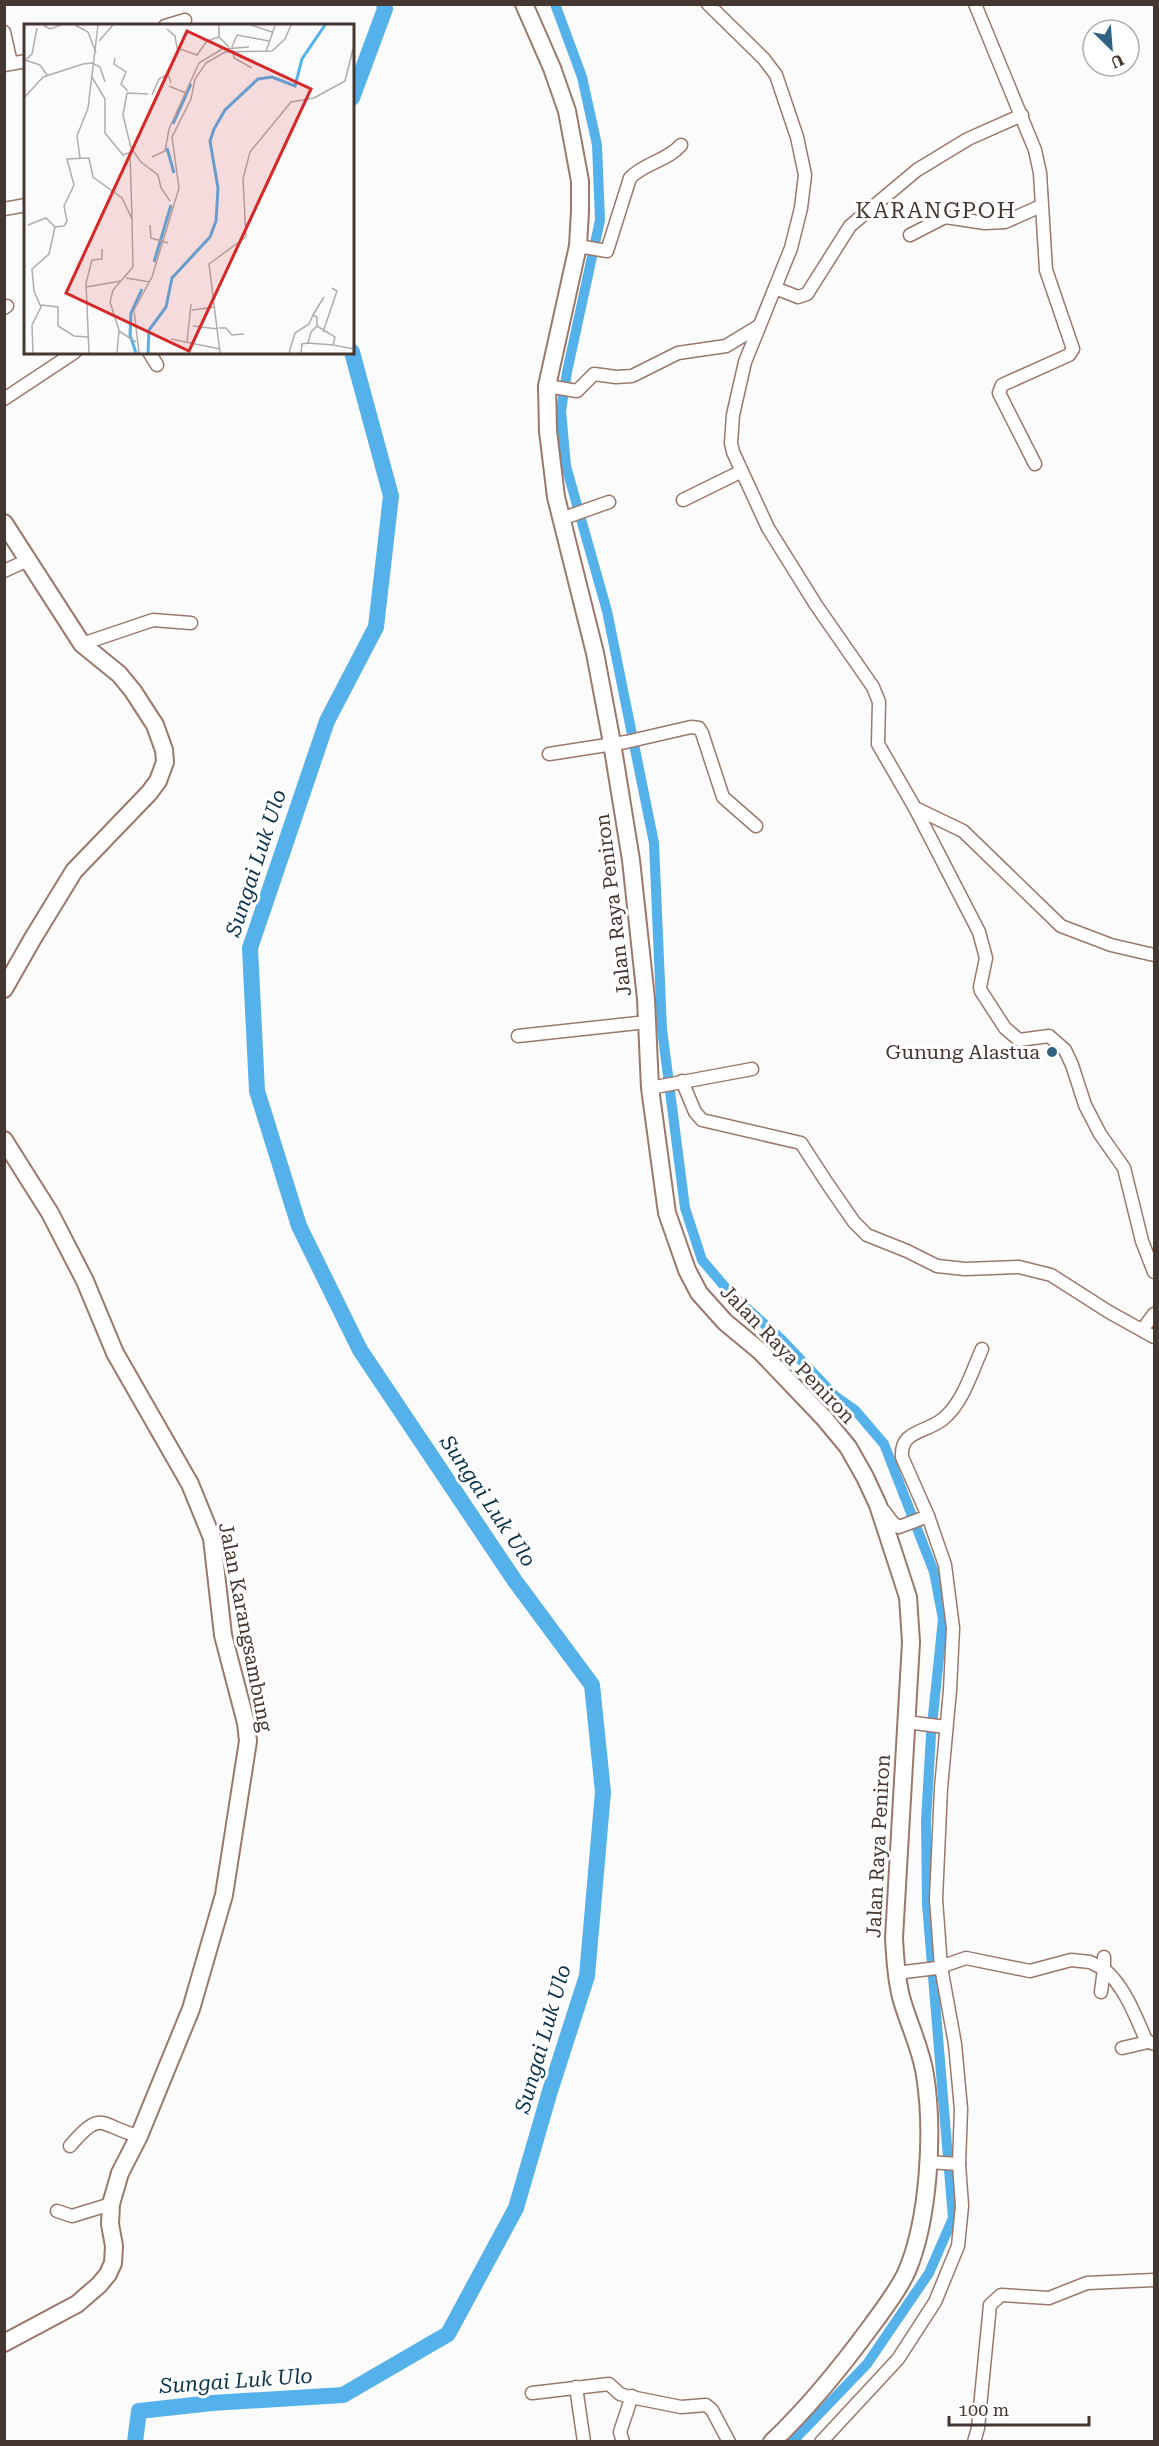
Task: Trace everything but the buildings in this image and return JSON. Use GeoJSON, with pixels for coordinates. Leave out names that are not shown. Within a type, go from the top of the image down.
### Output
{"type":"FeatureCollection","features":[{"type":"Feature","properties":{"kind":"main road","name":"Jalan Raya Peniron"},"geometry":{"type":"LineString","coordinates":[[524,4],[552,68],[567,111],[580,181],[583,247],[548,431],[556,497],[566,517],[595,653],[619,742],[639,922],[647,1022],[657,1086],[667,1212],[675,1240],[699,1293],[725,1322],[760,1351],[840,1437],[866,1477],[878,1505],[910,1607],[912,1723],[894,1938],[896,1973],[901,1998],[925,2072],[930,2108],[931,2162],[920,2231],[907,2271],[895,2293],[846,2361],[798,2418],[772,2442]]}},
{"type":"Feature","properties":{"kind":"main road"},"geometry":{"type":"LineString","coordinates":[[4,523],[26,561],[82,644],[119,674],[133,690],[158,731],[165,762],[158,781],[148,793],[74,871],[4,989]]}},
{"type":"Feature","properties":{"kind":"main road","name":"Jalan Karangsambung"},"geometry":{"type":"LineString","coordinates":[[4,1140],[50,1213],[85,1281],[115,1353],[201,1507],[212,1538],[223,1635],[246,1723],[248,1741],[224,1895],[191,2009],[133,2134],[120,2173],[100,2208],[110,2224],[114,2255],[108,2274],[77,2304],[4,2343]]}},
{"type":"Feature","properties":{"kind":"street"},"geometry":{"type":"LineString","coordinates":[[708,4],[764,59],[776,75],[800,147],[805,175],[803,199],[791,248],[745,362],[733,415],[731,443],[740,472],[768,528],[789,562],[873,687],[879,702],[878,744],[915,808],[979,932],[986,958],[981,991],[1005,1028],[1019,1040],[1049,1036],[1065,1050],[1095,1124],[1127,1176],[1142,1241],[1155,1272]]}},
{"type":"Feature","properties":{"kind":"street"},"geometry":{"type":"LineString","coordinates":[[975,4],[1035,150],[1040,173],[1046,270],[1073,349],[1069,355],[1002,385],[999,393],[1035,464]]}},
{"type":"Feature","properties":{"kind":"street"},"geometry":{"type":"LineString","coordinates":[[172,24],[185,20]]}},
{"type":"Feature","properties":{"kind":"street"},"geometry":{"type":"LineString","coordinates":[[4,32],[8,64],[24,61]]}},
{"type":"Feature","properties":{"kind":"street"},"geometry":{"type":"LineString","coordinates":[[776,288],[798,297],[807,294],[850,226],[917,170],[968,139],[1022,115]]}},
{"type":"Feature","properties":{"kind":"street"},"geometry":{"type":"LineString","coordinates":[[583,247],[607,251],[632,176],[674,153],[681,145]]}},
{"type":"Feature","properties":{"kind":"street"},"geometry":{"type":"LineString","coordinates":[[4,208],[24,205]]}},
{"type":"Feature","properties":{"kind":"street"},"geometry":{"type":"LineString","coordinates":[[910,235],[945,217],[985,223],[1005,222],[1041,206]]}},
{"type":"Feature","properties":{"kind":"street"},"geometry":{"type":"LineString","coordinates":[[555,387],[576,390],[594,374],[616,377],[632,376],[676,354],[725,346],[759,326]]}},
{"type":"Feature","properties":{"kind":"street"},"geometry":{"type":"LineString","coordinates":[[4,399],[72,354]]}},
{"type":"Feature","properties":{"kind":"street"},"geometry":{"type":"LineString","coordinates":[[150,354],[158,365]]}},
{"type":"Feature","properties":{"kind":"street"},"geometry":{"type":"LineString","coordinates":[[683,500],[740,472]]}},
{"type":"Feature","properties":{"kind":"street"},"geometry":{"type":"LineString","coordinates":[[566,517],[609,502]]}},
{"type":"Feature","properties":{"kind":"street"},"geometry":{"type":"LineString","coordinates":[[7,569],[26,561]]}},
{"type":"Feature","properties":{"kind":"street"},"geometry":{"type":"LineString","coordinates":[[82,644],[153,620],[191,622]]}},
{"type":"Feature","properties":{"kind":"street"},"geometry":{"type":"LineString","coordinates":[[549,754],[691,727],[699,729],[723,797],[756,826]]}},
{"type":"Feature","properties":{"kind":"street"},"geometry":{"type":"LineString","coordinates":[[915,808],[963,831],[1061,926],[1111,945],[1155,955]]}},
{"type":"Feature","properties":{"kind":"street"},"geometry":{"type":"LineString","coordinates":[[518,1036],[647,1022]]}},
{"type":"Feature","properties":{"kind":"street"},"geometry":{"type":"LineString","coordinates":[[657,1086],[752,1070]]}},
{"type":"Feature","properties":{"kind":"street"},"geometry":{"type":"LineString","coordinates":[[680,1082],[695,1112],[702,1120],[801,1143],[834,1193],[867,1235],[908,1251],[937,1266],[965,1269],[1019,1267],[1051,1275],[1155,1337]]}},
{"type":"Feature","properties":{"kind":"street"},"geometry":{"type":"LineString","coordinates":[[1142,1330],[1155,1314]]}},
{"type":"Feature","properties":{"kind":"street"},"geometry":{"type":"LineString","coordinates":[[821,2442],[898,2360],[935,2301],[959,2243],[962,2206],[957,2164],[961,2109],[956,2044],[939,1968],[936,1899],[943,1727],[954,1628],[945,1565],[902,1457],[903,1443],[914,1433],[938,1423],[953,1410],[982,1349]]}},
{"type":"Feature","properties":{"kind":"street"},"geometry":{"type":"LineString","coordinates":[[878,1505],[896,1526],[903,1526],[924,1517]]}},
{"type":"Feature","properties":{"kind":"street"},"geometry":{"type":"LineString","coordinates":[[912,1723],[943,1727]]}},
{"type":"Feature","properties":{"kind":"street"},"geometry":{"type":"LineString","coordinates":[[896,1973],[939,1968],[966,1958],[1030,1971],[1071,1960],[1104,1963]]}},
{"type":"Feature","properties":{"kind":"street"},"geometry":{"type":"LineString","coordinates":[[1101,1992],[1104,1963]]}},
{"type":"Feature","properties":{"kind":"street"},"geometry":{"type":"LineString","coordinates":[[1104,1963],[1122,1989],[1151,2043],[1122,2048]]}},
{"type":"Feature","properties":{"kind":"street"},"geometry":{"type":"LineString","coordinates":[[70,2146],[91,2124],[98,2122],[133,2134]]}},
{"type":"Feature","properties":{"kind":"street"},"geometry":{"type":"LineString","coordinates":[[931,2162],[957,2164]]}},
{"type":"Feature","properties":{"kind":"street"},"geometry":{"type":"LineString","coordinates":[[57,2211],[67,2216],[100,2208]]}},
{"type":"Feature","properties":{"kind":"street"},"geometry":{"type":"LineString","coordinates":[[974,2442],[978,2428],[990,2305],[994,2299],[1001,2295],[1049,2298],[1087,2283],[1155,2280]]}},
{"type":"Feature","properties":{"kind":"street"},"geometry":{"type":"LineString","coordinates":[[532,2393],[609,2384],[620,2394],[681,2407],[708,2406],[729,2442]]}},
{"type":"Feature","properties":{"kind":"street"},"geometry":{"type":"LineString","coordinates":[[576,2387],[584,2442]]}},
{"type":"Feature","properties":{"kind":"street"},"geometry":{"type":"LineString","coordinates":[[623,2442],[620,2432],[632,2396]]}},
{"type":"Feature","properties":{"kind":"waterway","name":"Sungai Luk Ulo"},"geometry":{"type":"LineString","coordinates":[[354,93],[385,9],[384,4]]}},
{"type":"Feature","properties":{"kind":"waterway"},"geometry":{"type":"LineString","coordinates":[[555,4],[582,77],[597,145],[600,220],[567,372],[561,411],[566,466],[607,611],[654,843],[662,1029],[685,1208],[702,1260],[731,1294],[781,1339],[835,1396],[855,1410],[884,1444],[934,1572],[943,1619],[931,1735],[926,1821],[927,1904],[953,2218],[929,2273],[867,2364],[792,2442]]}},
{"type":"Feature","properties":{"kind":"waterway","name":"Sungai Luk Ulo"},"geometry":{"type":"LineString","coordinates":[[135,2442],[139,2411],[212,2403],[343,2395],[448,2334],[516,2208],[587,1976],[603,1792],[592,1685],[515,1581],[360,1350],[299,1226],[257,1091],[250,948],[327,721],[376,627],[391,496],[353,354]]}},
{"type":"Feature","properties":{"kind":"place","name":"Gunung Alastua"},"geometry":{"type":"Point","coordinates":[1052,1052]}},
{"type":"Feature","properties":{"kind":"district","name":"KARANGPOH"},"geometry":{"type":"Point","coordinates":[936,210]}}]}
